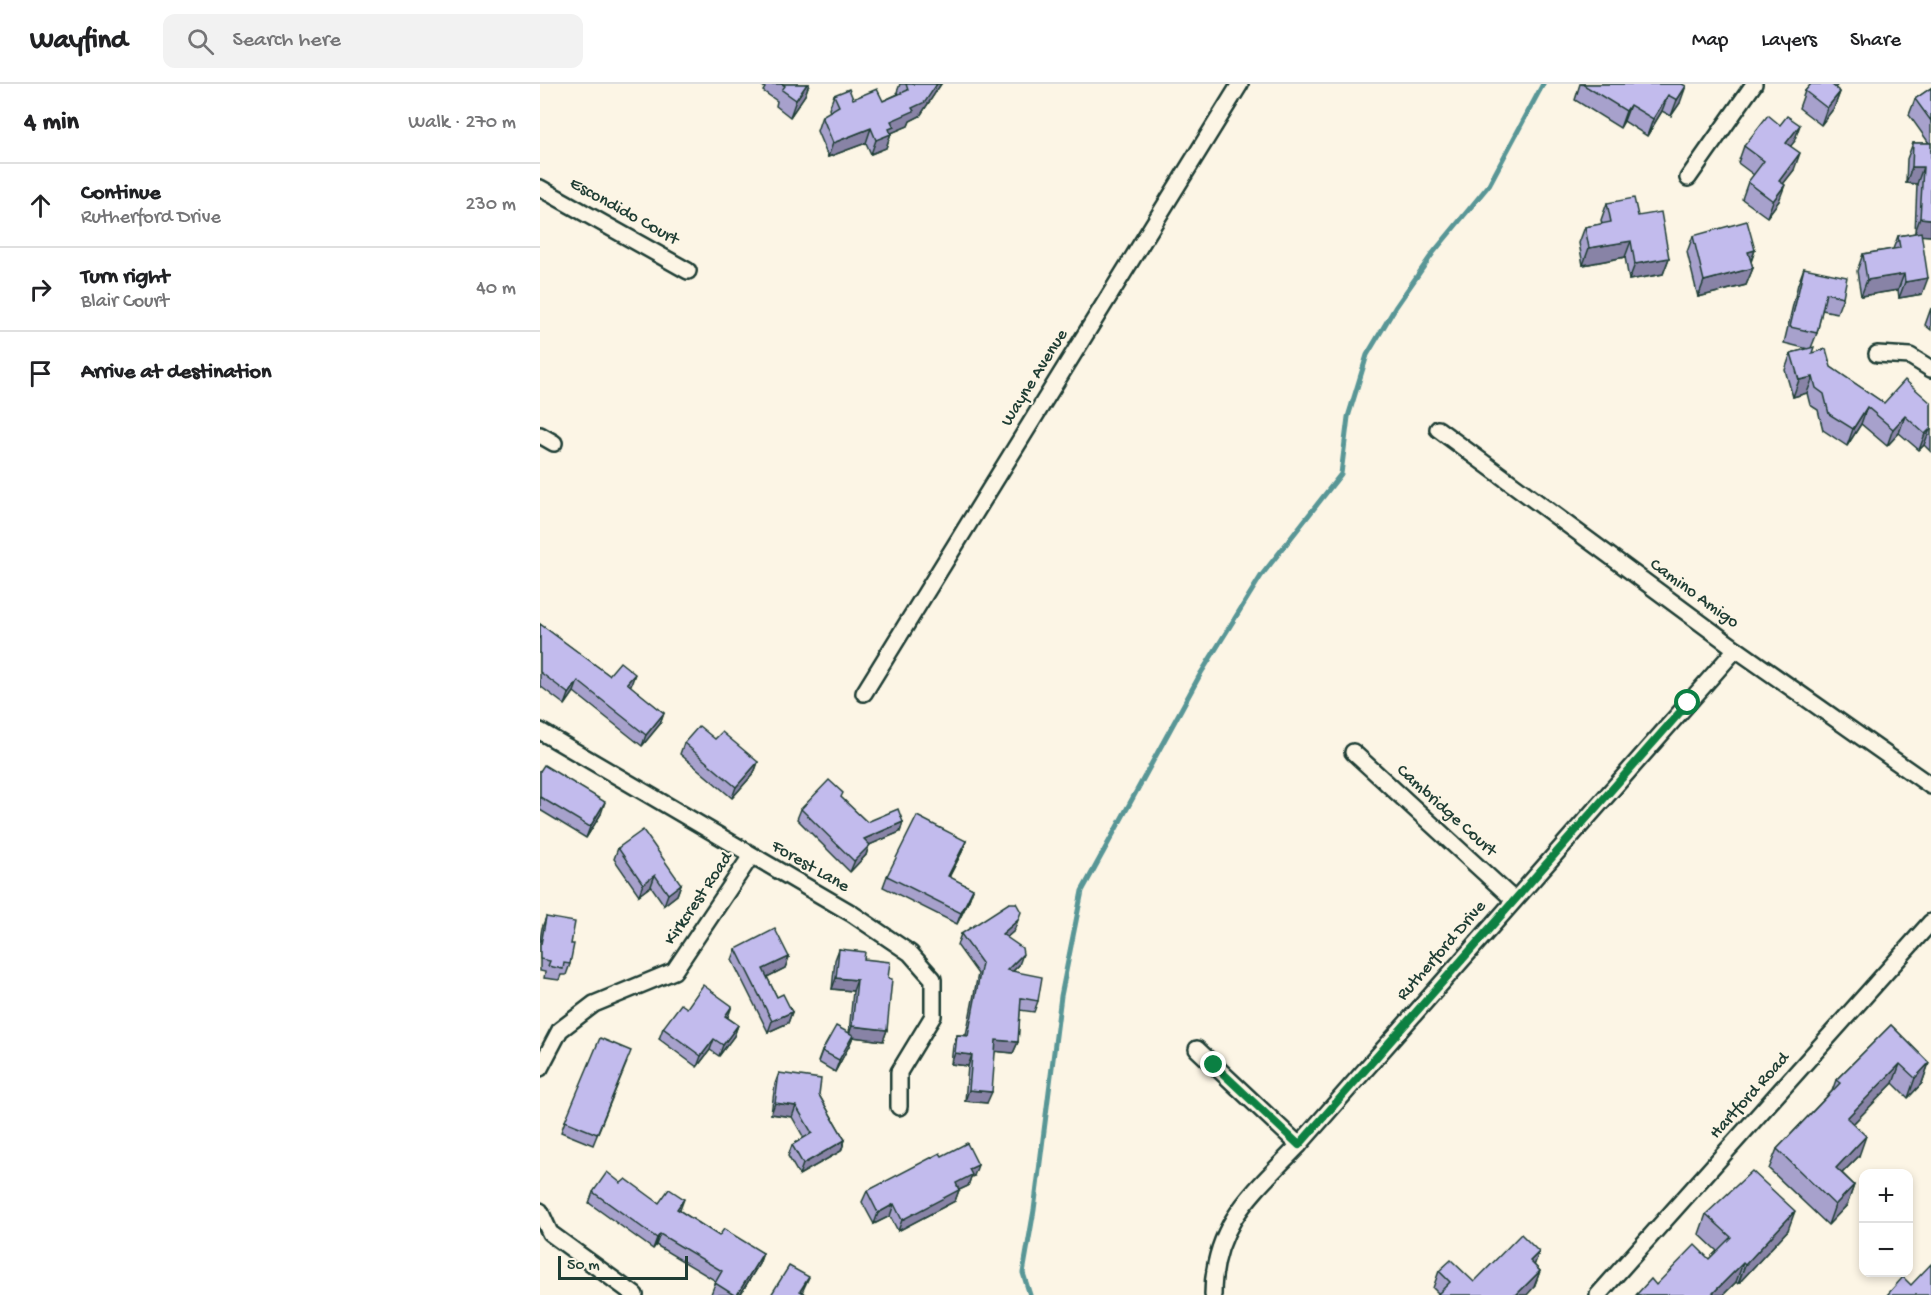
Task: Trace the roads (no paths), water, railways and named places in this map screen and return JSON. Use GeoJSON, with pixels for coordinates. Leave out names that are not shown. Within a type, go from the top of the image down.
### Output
{"type":"FeatureCollection","features":[{"type":"Feature","properties":{"kind":"street","name":"Wayne Avenue"},"geometry":{"type":"LineString","coordinates":[[864,693],[1240,84]]}},
{"type":"Feature","properties":{"kind":"street"},"geometry":{"type":"LineString","coordinates":[[1688,178],[1754,84]]}},
{"type":"Feature","properties":{"kind":"street","name":"Escondido Court"},"geometry":{"type":"LineString","coordinates":[[540,188],[688,271]]}},
{"type":"Feature","properties":{"kind":"street"},"geometry":{"type":"LineString","coordinates":[[1877,354],[1910,356],[1931,369]]}},
{"type":"Feature","properties":{"kind":"street","name":"Camino Amigo"},"geometry":{"type":"LineString","coordinates":[[1438,429],[1736,649],[1931,786]]}},
{"type":"Feature","properties":{"kind":"street"},"geometry":{"type":"LineString","coordinates":[[540,435],[554,443]]}},
{"type":"Feature","properties":{"kind":"street","name":"Rutherford Drive"},"geometry":{"type":"LineString","coordinates":[[1213,1295],[1213,1279],[1221,1244],[1237,1211],[1299,1145],[1736,649]]}},
{"type":"Feature","properties":{"kind":"street","name":"Forest Lane"},"geometry":{"type":"LineString","coordinates":[[540,731],[851,913],[910,953],[933,980],[933,1016],[899,1072],[899,1107]]}},
{"type":"Feature","properties":{"kind":"street","name":"Cambridge Court"},"geometry":{"type":"LineString","coordinates":[[1353,752],[1514,899]]}},
{"type":"Feature","properties":{"kind":"street","name":"Kirkcrest Road"},"geometry":{"type":"LineString","coordinates":[[540,1068],[560,1030],[594,1004],[674,971],[751,856]]}},
{"type":"Feature","properties":{"kind":"street","name":"Hartford Road"},"geometry":{"type":"LineString","coordinates":[[1598,1295],[1931,922]]}},
{"type":"Feature","properties":{"kind":"street"},"geometry":{"type":"LineString","coordinates":[[1197,1049],[1299,1145]]}},
{"type":"Feature","properties":{"kind":"street"},"geometry":{"type":"LineString","coordinates":[[540,1211],[550,1233],[635,1295]]}},
{"type":"Feature","properties":{"kind":"waterway"},"geometry":{"type":"LineString","coordinates":[[1030,1295],[1023,1273],[1034,1210],[1061,996],[1082,891],[1201,673],[1261,576],[1341,474],[1348,417],[1367,355],[1395,308],[1433,253],[1489,185],[1543,84]]}}]}
